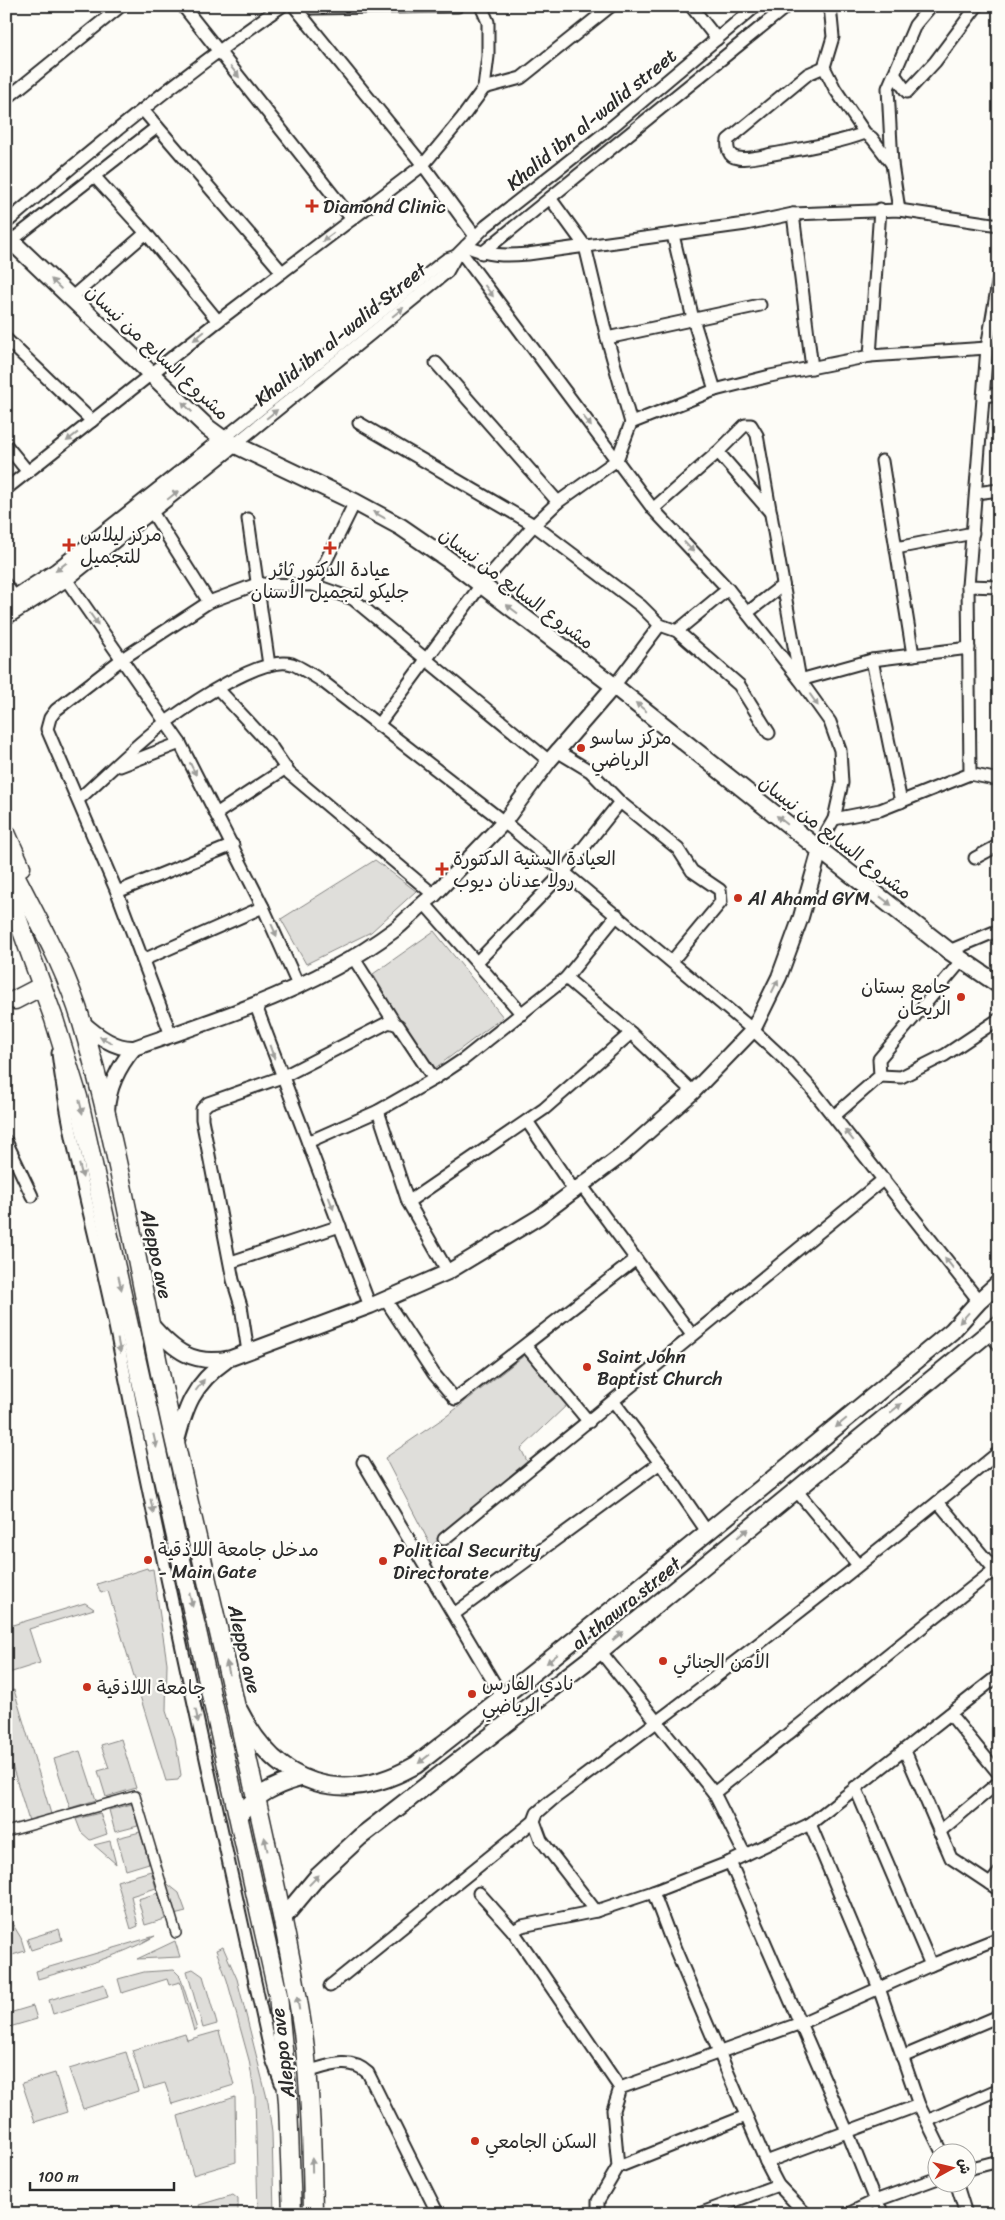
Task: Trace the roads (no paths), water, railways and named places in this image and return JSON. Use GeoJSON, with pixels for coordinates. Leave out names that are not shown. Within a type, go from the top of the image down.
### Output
{"type":"FeatureCollection","features":[{"type":"Feature","properties":{"kind":"main road","name":"مشروع السابع من نيسان"},"geometry":{"type":"LineString","coordinates":[[9,239],[208,428],[228,442],[355,502],[401,527],[449,560],[614,686],[820,850],[956,955],[999,985]]}},
{"type":"Feature","properties":{"kind":"main road"},"geometry":{"type":"LineString","coordinates":[[6,833],[42,918],[55,956]]}},
{"type":"Feature","properties":{"kind":"main road"},"geometry":{"type":"LineString","coordinates":[[6,858],[55,956]]}},
{"type":"Feature","properties":{"kind":"main road"},"geometry":{"type":"LineString","coordinates":[[6,887],[34,961]]}},
{"type":"Feature","properties":{"kind":"main road"},"geometry":{"type":"LineString","coordinates":[[6,911],[34,961]]}},
{"type":"Feature","properties":{"kind":"main road","name":"Aleppo ave"},"geometry":{"type":"LineString","coordinates":[[55,956],[82,1022],[106,1118],[176,1446],[283,1918],[303,2032],[307,2072],[312,2153],[312,2214]]}},
{"type":"Feature","properties":{"kind":"main road","name":"Aleppo ave"},"geometry":{"type":"LineString","coordinates":[[34,961],[78,1096],[278,1995],[288,2102],[292,2214]]}},
{"type":"Feature","properties":{"kind":"main road"},"geometry":{"type":"LineString","coordinates":[[15,1000],[42,986]]}},
{"type":"Feature","properties":{"kind":"main road","name":"al thawra street"},"geometry":{"type":"LineString","coordinates":[[236,1704],[258,1740],[278,1761],[300,1778],[334,1786],[359,1786],[385,1780],[416,1766],[708,1533],[952,1331],[979,1301],[999,1283]]}},
{"type":"Feature","properties":{"kind":"main road"},"geometry":{"type":"LineString","coordinates":[[979,1301],[999,1296]]}},
{"type":"Feature","properties":{"kind":"main road","name":"al thawra street"},"geometry":{"type":"LineString","coordinates":[[283,1918],[318,1876],[360,1837],[600,1651],[995,1325]]}},
{"type":"Feature","properties":{"kind":"main road"},"geometry":{"type":"LineString","coordinates":[[480,1716],[484,1727],[495,1733]]}},
{"type":"Feature","properties":{"kind":"main road"},"geometry":{"type":"LineString","coordinates":[[239,1816],[256,1798],[277,1785],[300,1778]]}},
{"type":"Feature","properties":{"kind":"street"},"geometry":{"type":"LineString","coordinates":[[6,99],[121,6]]}},
{"type":"Feature","properties":{"kind":"street"},"geometry":{"type":"LineString","coordinates":[[183,6],[352,219]]}},
{"type":"Feature","properties":{"kind":"street"},"geometry":{"type":"LineString","coordinates":[[6,223],[79,161],[218,50],[282,6]]}},
{"type":"Feature","properties":{"kind":"street"},"geometry":{"type":"LineString","coordinates":[[294,6],[423,165],[475,236]]}},
{"type":"Feature","properties":{"kind":"street"},"geometry":{"type":"LineString","coordinates":[[306,6],[321,8],[458,6]]}},
{"type":"Feature","properties":{"kind":"street"},"geometry":{"type":"LineString","coordinates":[[6,489],[218,321],[423,165],[484,88],[488,56],[488,22],[481,6]]}},
{"type":"Feature","properties":{"kind":"street"},"geometry":{"type":"LineString","coordinates":[[484,88],[521,78],[611,6]]}},
{"type":"Feature","properties":{"kind":"street"},"geometry":{"type":"LineString","coordinates":[[691,6],[717,39]]}},
{"type":"Feature","properties":{"kind":"street","name":"Khalid ibn al-walid street"},"geometry":{"type":"LineString","coordinates":[[461,251],[475,236],[607,131],[756,6]]}},
{"type":"Feature","properties":{"kind":"street"},"geometry":{"type":"LineString","coordinates":[[482,253],[787,6]]}},
{"type":"Feature","properties":{"kind":"street"},"geometry":{"type":"LineString","coordinates":[[830,6],[832,38],[824,68],[865,133],[872,138],[892,164]]}},
{"type":"Feature","properties":{"kind":"street"},"geometry":{"type":"LineString","coordinates":[[899,210],[892,164],[888,88],[915,25],[931,6]]}},
{"type":"Feature","properties":{"kind":"street"},"geometry":{"type":"LineString","coordinates":[[894,74],[907,92],[935,62],[977,6]]}},
{"type":"Feature","properties":{"kind":"street"},"geometry":{"type":"LineString","coordinates":[[824,68],[808,74],[728,140],[729,153],[736,158],[754,158],[815,146],[865,133]]}},
{"type":"Feature","properties":{"kind":"street"},"geometry":{"type":"LineString","coordinates":[[143,110],[282,272]]}},
{"type":"Feature","properties":{"kind":"street"},"geometry":{"type":"LineString","coordinates":[[9,239],[157,127]]}},
{"type":"Feature","properties":{"kind":"street"},"geometry":{"type":"LineString","coordinates":[[94,176],[146,233],[218,321]]}},
{"type":"Feature","properties":{"kind":"street"},"geometry":{"type":"LineString","coordinates":[[378,724],[425,658],[481,585],[534,525],[558,502],[617,460],[631,423],[607,338],[585,246],[550,198]]}},
{"type":"Feature","properties":{"kind":"street"},"geometry":{"type":"LineString","coordinates":[[870,356],[880,209]]}},
{"type":"Feature","properties":{"kind":"street"},"geometry":{"type":"LineString","coordinates":[[461,251],[505,256],[746,224],[793,214],[880,209],[899,210],[999,225]]}},
{"type":"Feature","properties":{"kind":"street"},"geometry":{"type":"LineString","coordinates":[[793,214],[812,368]]}},
{"type":"Feature","properties":{"kind":"street"},"geometry":{"type":"LineString","coordinates":[[71,298],[146,233]]}},
{"type":"Feature","properties":{"kind":"street"},"geometry":{"type":"LineString","coordinates":[[672,234],[693,319],[715,390]]}},
{"type":"Feature","properties":{"kind":"street"},"geometry":{"type":"LineString","coordinates":[[150,1323],[168,1344],[185,1354],[199,1360],[214,1362],[231,1358],[370,1306],[448,1272],[494,1246],[578,1189],[628,1150],[693,1092],[753,1030],[779,977],[801,917],[820,850],[834,819],[842,783],[840,750],[830,722],[800,680],[728,589],[652,509],[461,251]]}},
{"type":"Feature","properties":{"kind":"street","name":"Khalid ibn al-walid Street"},"geometry":{"type":"LineString","coordinates":[[6,617],[66,579],[152,512],[228,442],[447,272],[461,251]]}},
{"type":"Feature","properties":{"kind":"street"},"geometry":{"type":"LineString","coordinates":[[970,774],[968,586],[987,348],[999,277]]}},
{"type":"Feature","properties":{"kind":"street"},"geometry":{"type":"LineString","coordinates":[[607,338],[760,305]]}},
{"type":"Feature","properties":{"kind":"street"},"geometry":{"type":"LineString","coordinates":[[6,339],[92,421]]}},
{"type":"Feature","properties":{"kind":"street"},"geometry":{"type":"LineString","coordinates":[[631,423],[715,390],[736,384],[870,356],[987,348]]}},
{"type":"Feature","properties":{"kind":"street"},"geometry":{"type":"LineString","coordinates":[[436,363],[558,502]]}},
{"type":"Feature","properties":{"kind":"street"},"geometry":{"type":"LineString","coordinates":[[983,396],[999,394]]}},
{"type":"Feature","properties":{"kind":"street"},"geometry":{"type":"LineString","coordinates":[[359,423],[534,525],[641,606],[660,625],[677,631],[739,685],[769,733]]}},
{"type":"Feature","properties":{"kind":"street"},"geometry":{"type":"LineString","coordinates":[[652,509],[718,452],[745,425],[751,425],[756,429],[800,680]]}},
{"type":"Feature","properties":{"kind":"street"},"geometry":{"type":"LineString","coordinates":[[6,585],[10,601],[56,571],[228,442]]}},
{"type":"Feature","properties":{"kind":"street"},"geometry":{"type":"LineString","coordinates":[[6,444],[28,472]]}},
{"type":"Feature","properties":{"kind":"street"},"geometry":{"type":"LineString","coordinates":[[718,452],[771,514]]}},
{"type":"Feature","properties":{"kind":"street"},"geometry":{"type":"LineString","coordinates":[[882,461],[913,655]]}},
{"type":"Feature","properties":{"kind":"street"},"geometry":{"type":"LineString","coordinates":[[976,492],[999,490]]}},
{"type":"Feature","properties":{"kind":"street"},"geometry":{"type":"LineString","coordinates":[[314,585],[355,502]]}},
{"type":"Feature","properties":{"kind":"street"},"geometry":{"type":"LineString","coordinates":[[152,512],[208,602]]}},
{"type":"Feature","properties":{"kind":"street"},"geometry":{"type":"LineString","coordinates":[[248,520],[256,584],[270,665]]}},
{"type":"Feature","properties":{"kind":"street"},"geometry":{"type":"LineString","coordinates":[[896,548],[973,533]]}},
{"type":"Feature","properties":{"kind":"street"},"geometry":{"type":"LineString","coordinates":[[66,579],[180,743],[263,907],[298,985]]}},
{"type":"Feature","properties":{"kind":"street"},"geometry":{"type":"LineString","coordinates":[[172,1035],[117,892],[48,735],[48,724],[56,710],[122,659],[208,602],[256,584],[314,585],[353,599],[425,658],[553,756],[590,771],[620,802],[678,849],[692,871],[720,890],[722,896],[721,902],[672,961]]}},
{"type":"Feature","properties":{"kind":"street"},"geometry":{"type":"LineString","coordinates":[[747,613],[783,585]]}},
{"type":"Feature","properties":{"kind":"street"},"geometry":{"type":"LineString","coordinates":[[968,586],[999,587]]}},
{"type":"Feature","properties":{"kind":"street"},"geometry":{"type":"LineString","coordinates":[[677,631],[728,589]]}},
{"type":"Feature","properties":{"kind":"street"},"geometry":{"type":"LineString","coordinates":[[82,1022],[105,1040],[124,1048],[134,1048],[256,1006],[353,957],[398,927],[429,899],[504,822],[553,756],[614,686],[660,625]]}},
{"type":"Feature","properties":{"kind":"street"},"geometry":{"type":"LineString","coordinates":[[800,680],[872,660],[969,648]]}},
{"type":"Feature","properties":{"kind":"street"},"geometry":{"type":"LineString","coordinates":[[872,660],[901,802]]}},
{"type":"Feature","properties":{"kind":"street"},"geometry":{"type":"LineString","coordinates":[[78,800],[166,722],[245,674],[270,665],[292,664],[322,681],[504,822],[753,1030],[784,1059],[834,1116],[979,1301]]}},
{"type":"Feature","properties":{"kind":"street"},"geometry":{"type":"LineString","coordinates":[[218,689],[270,745],[289,773],[429,899],[477,962],[522,1014]]}},
{"type":"Feature","properties":{"kind":"street"},"geometry":{"type":"LineString","coordinates":[[114,768],[180,743]]}},
{"type":"Feature","properties":{"kind":"street"},"geometry":{"type":"LineString","coordinates":[[216,814],[286,768]]}},
{"type":"Feature","properties":{"kind":"street"},"geometry":{"type":"LineString","coordinates":[[834,819],[880,810],[970,774],[999,780]]}},
{"type":"Feature","properties":{"kind":"street"},"geometry":{"type":"LineString","coordinates":[[477,962],[565,872],[620,802]]}},
{"type":"Feature","properties":{"kind":"street"},"geometry":{"type":"LineString","coordinates":[[117,892],[232,845]]}},
{"type":"Feature","properties":{"kind":"street"},"geometry":{"type":"LineString","coordinates":[[975,858],[999,845]]}},
{"type":"Feature","properties":{"kind":"street"},"geometry":{"type":"LineString","coordinates":[[143,960],[263,907]]}},
{"type":"Feature","properties":{"kind":"street"},"geometry":{"type":"LineString","coordinates":[[308,1142],[378,1111],[434,1079],[479,1048],[566,978],[617,915]]}},
{"type":"Feature","properties":{"kind":"street"},"geometry":{"type":"LineString","coordinates":[[880,1076],[879,1059],[956,955],[999,930]]}},
{"type":"Feature","properties":{"kind":"street"},"geometry":{"type":"LineString","coordinates":[[353,957],[394,1022],[398,1025],[434,1079]]}},
{"type":"Feature","properties":{"kind":"street"},"geometry":{"type":"LineString","coordinates":[[566,978],[631,1033],[693,1092]]}},
{"type":"Feature","properties":{"kind":"street"},"geometry":{"type":"LineString","coordinates":[[256,1006],[370,1306]]}},
{"type":"Feature","properties":{"kind":"street"},"geometry":{"type":"LineString","coordinates":[[834,1116],[880,1076],[901,1077],[945,1055],[999,1019]]}},
{"type":"Feature","properties":{"kind":"street"},"geometry":{"type":"LineString","coordinates":[[54,1020],[64,1104],[101,1256],[188,1675],[272,2059],[288,2102]]}},
{"type":"Feature","properties":{"kind":"street"},"geometry":{"type":"LineString","coordinates":[[248,1352],[241,1306],[233,1280],[202,1119],[202,1109],[208,1103],[282,1077],[384,1024],[394,1022]]}},
{"type":"Feature","properties":{"kind":"street"},"geometry":{"type":"LineString","coordinates":[[408,1202],[544,1109],[631,1033]]}},
{"type":"Feature","properties":{"kind":"street"},"geometry":{"type":"LineString","coordinates":[[106,1118],[114,1081],[122,1064],[134,1048]]}},
{"type":"Feature","properties":{"kind":"street"},"geometry":{"type":"LineString","coordinates":[[378,1111],[408,1202],[448,1272]]}},
{"type":"Feature","properties":{"kind":"street"},"geometry":{"type":"LineString","coordinates":[[527,1121],[578,1189],[636,1259],[692,1336]]}},
{"type":"Feature","properties":{"kind":"street"},"geometry":{"type":"LineString","coordinates":[[6,1141],[32,1196]]}},
{"type":"Feature","properties":{"kind":"street"},"geometry":{"type":"LineString","coordinates":[[444,1539],[614,1402],[884,1179]]}},
{"type":"Feature","properties":{"kind":"street"},"geometry":{"type":"LineString","coordinates":[[231,1262],[340,1226]]}},
{"type":"Feature","properties":{"kind":"street"},"geometry":{"type":"LineString","coordinates":[[385,1300],[434,1374],[455,1399],[526,1346],[636,1259]]}},
{"type":"Feature","properties":{"kind":"street"},"geometry":{"type":"LineString","coordinates":[[995,1325],[999,1345]]}},
{"type":"Feature","properties":{"kind":"street"},"geometry":{"type":"LineString","coordinates":[[526,1346],[589,1422]]}},
{"type":"Feature","properties":{"kind":"street"},"geometry":{"type":"LineString","coordinates":[[176,1446],[184,1413],[190,1399],[213,1370],[231,1358]]}},
{"type":"Feature","properties":{"kind":"street"},"geometry":{"type":"LineString","coordinates":[[614,1402],[660,1463],[708,1533]]}},
{"type":"Feature","properties":{"kind":"street"},"geometry":{"type":"LineString","coordinates":[[330,1986],[534,1821],[537,1814],[552,1800],[659,1722],[999,1452]]}},
{"type":"Feature","properties":{"kind":"street"},"geometry":{"type":"LineString","coordinates":[[363,1462],[503,1698]]}},
{"type":"Feature","properties":{"kind":"street"},"geometry":{"type":"LineString","coordinates":[[454,1614],[660,1463]]}},
{"type":"Feature","properties":{"kind":"street"},"geometry":{"type":"LineString","coordinates":[[796,1490],[858,1565]]}},
{"type":"Feature","properties":{"kind":"street"},"geometry":{"type":"LineString","coordinates":[[714,1792],[997,1568],[938,1502]]}},
{"type":"Feature","properties":{"kind":"street"},"geometry":{"type":"LineString","coordinates":[[600,1651],[714,1792],[745,1855]]}},
{"type":"Feature","properties":{"kind":"street"},"geometry":{"type":"LineString","coordinates":[[514,1931],[522,1926],[596,1911],[653,1892],[730,1862],[810,1824],[999,1676]]}},
{"type":"Feature","properties":{"kind":"street"},"geometry":{"type":"LineString","coordinates":[[950,1714],[999,1774]]}},
{"type":"Feature","properties":{"kind":"street"},"geometry":{"type":"LineString","coordinates":[[905,1751],[951,1858],[994,1887],[999,1873]]}},
{"type":"Feature","properties":{"kind":"street"},"geometry":{"type":"LineString","coordinates":[[939,1832],[999,1782]]}},
{"type":"Feature","properties":{"kind":"street"},"geometry":{"type":"LineString","coordinates":[[855,1787],[932,1965]]}},
{"type":"Feature","properties":{"kind":"street"},"geometry":{"type":"LineString","coordinates":[[6,1832],[135,1796],[176,1932]]}},
{"type":"Feature","properties":{"kind":"street"},"geometry":{"type":"LineString","coordinates":[[534,1821],[541,1840],[596,1911]]}},
{"type":"Feature","properties":{"kind":"street"},"geometry":{"type":"LineString","coordinates":[[810,1824],[879,1988],[919,2105],[937,2142]]}},
{"type":"Feature","properties":{"kind":"street"},"geometry":{"type":"LineString","coordinates":[[730,1862],[847,2131],[874,2201],[884,2214]]}},
{"type":"Feature","properties":{"kind":"street"},"geometry":{"type":"LineString","coordinates":[[653,1892],[670,1937],[766,2162],[778,2185],[806,2214]]}},
{"type":"Feature","properties":{"kind":"street"},"geometry":{"type":"LineString","coordinates":[[479,1893],[514,1931],[620,2088]]}},
{"type":"Feature","properties":{"kind":"street"},"geometry":{"type":"LineString","coordinates":[[620,2088],[801,2023],[932,1965],[999,1938]]}},
{"type":"Feature","properties":{"kind":"street"},"geometry":{"type":"LineString","coordinates":[[902,2057],[999,2016]]}},
{"type":"Feature","properties":{"kind":"street"},"geometry":{"type":"LineString","coordinates":[[307,2072],[345,2063],[358,2066],[368,2073],[438,2214]]}},
{"type":"Feature","properties":{"kind":"street"},"geometry":{"type":"LineString","coordinates":[[598,2214],[598,2201],[618,2167],[613,2110],[620,2088]]}},
{"type":"Feature","properties":{"kind":"street"},"geometry":{"type":"LineString","coordinates":[[927,2121],[999,2090]]}},
{"type":"Feature","properties":{"kind":"street"},"geometry":{"type":"LineString","coordinates":[[766,2162],[919,2105]]}},
{"type":"Feature","properties":{"kind":"street"},"geometry":{"type":"LineString","coordinates":[[618,2167],[746,2116]]}},
{"type":"Feature","properties":{"kind":"street"},"geometry":{"type":"LineString","coordinates":[[978,2166],[999,2161]]}},
{"type":"Feature","properties":{"kind":"street"},"geometry":{"type":"LineString","coordinates":[[848,2214],[874,2201],[928,2182]]}},
{"type":"Feature","properties":{"kind":"street"},"geometry":{"type":"LineString","coordinates":[[699,2214],[778,2185]]}},
{"type":"Feature","properties":{"kind":"street"},"geometry":{"type":"LineString","coordinates":[[959,2192],[966,2214]]}},
{"type":"Feature","properties":{"kind":"place","name":"Diamond Clinic"},"geometry":{"type":"Point","coordinates":[312,206]}},
{"type":"Feature","properties":{"kind":"place","name":"مركز ليلاس للتجميل"},"geometry":{"type":"Point","coordinates":[69,545]}},
{"type":"Feature","properties":{"kind":"place","name":"عيادة الدكتور ثائر جليكو لتجميل الأسنان"},"geometry":{"type":"Point","coordinates":[330,548]}},
{"type":"Feature","properties":{"kind":"place","name":"مركز ساسو الرياضي"},"geometry":{"type":"Point","coordinates":[581,748]}},
{"type":"Feature","properties":{"kind":"place","name":"العيادة السنية الدكتورة رولا عدنان ديوب"},"geometry":{"type":"Point","coordinates":[442,869]}},
{"type":"Feature","properties":{"kind":"place","name":"Al Ahamd GYM"},"geometry":{"type":"Point","coordinates":[738,898]}},
{"type":"Feature","properties":{"kind":"place","name":"جامع بستان الريحان"},"geometry":{"type":"Point","coordinates":[961,997]}},
{"type":"Feature","properties":{"kind":"place","name":"Saint John Baptist Church"},"geometry":{"type":"Point","coordinates":[587,1367]}},
{"type":"Feature","properties":{"kind":"place","name":"مدخل جامعة اللاذقية - Main Gate"},"geometry":{"type":"Point","coordinates":[148,1560]}},
{"type":"Feature","properties":{"kind":"place","name":"Political Security Directorate"},"geometry":{"type":"Point","coordinates":[383,1561]}},
{"type":"Feature","properties":{"kind":"place","name":"الأمن الجنائي"},"geometry":{"type":"Point","coordinates":[663,1661]}},
{"type":"Feature","properties":{"kind":"place","name":"جامعة اللاذقية"},"geometry":{"type":"Point","coordinates":[87,1687]}},
{"type":"Feature","properties":{"kind":"place","name":"نادي الفارس الرياضي"},"geometry":{"type":"Point","coordinates":[472,1694]}},
{"type":"Feature","properties":{"kind":"place","name":"السكن الجامعي"},"geometry":{"type":"Point","coordinates":[475,2141]}}]}
